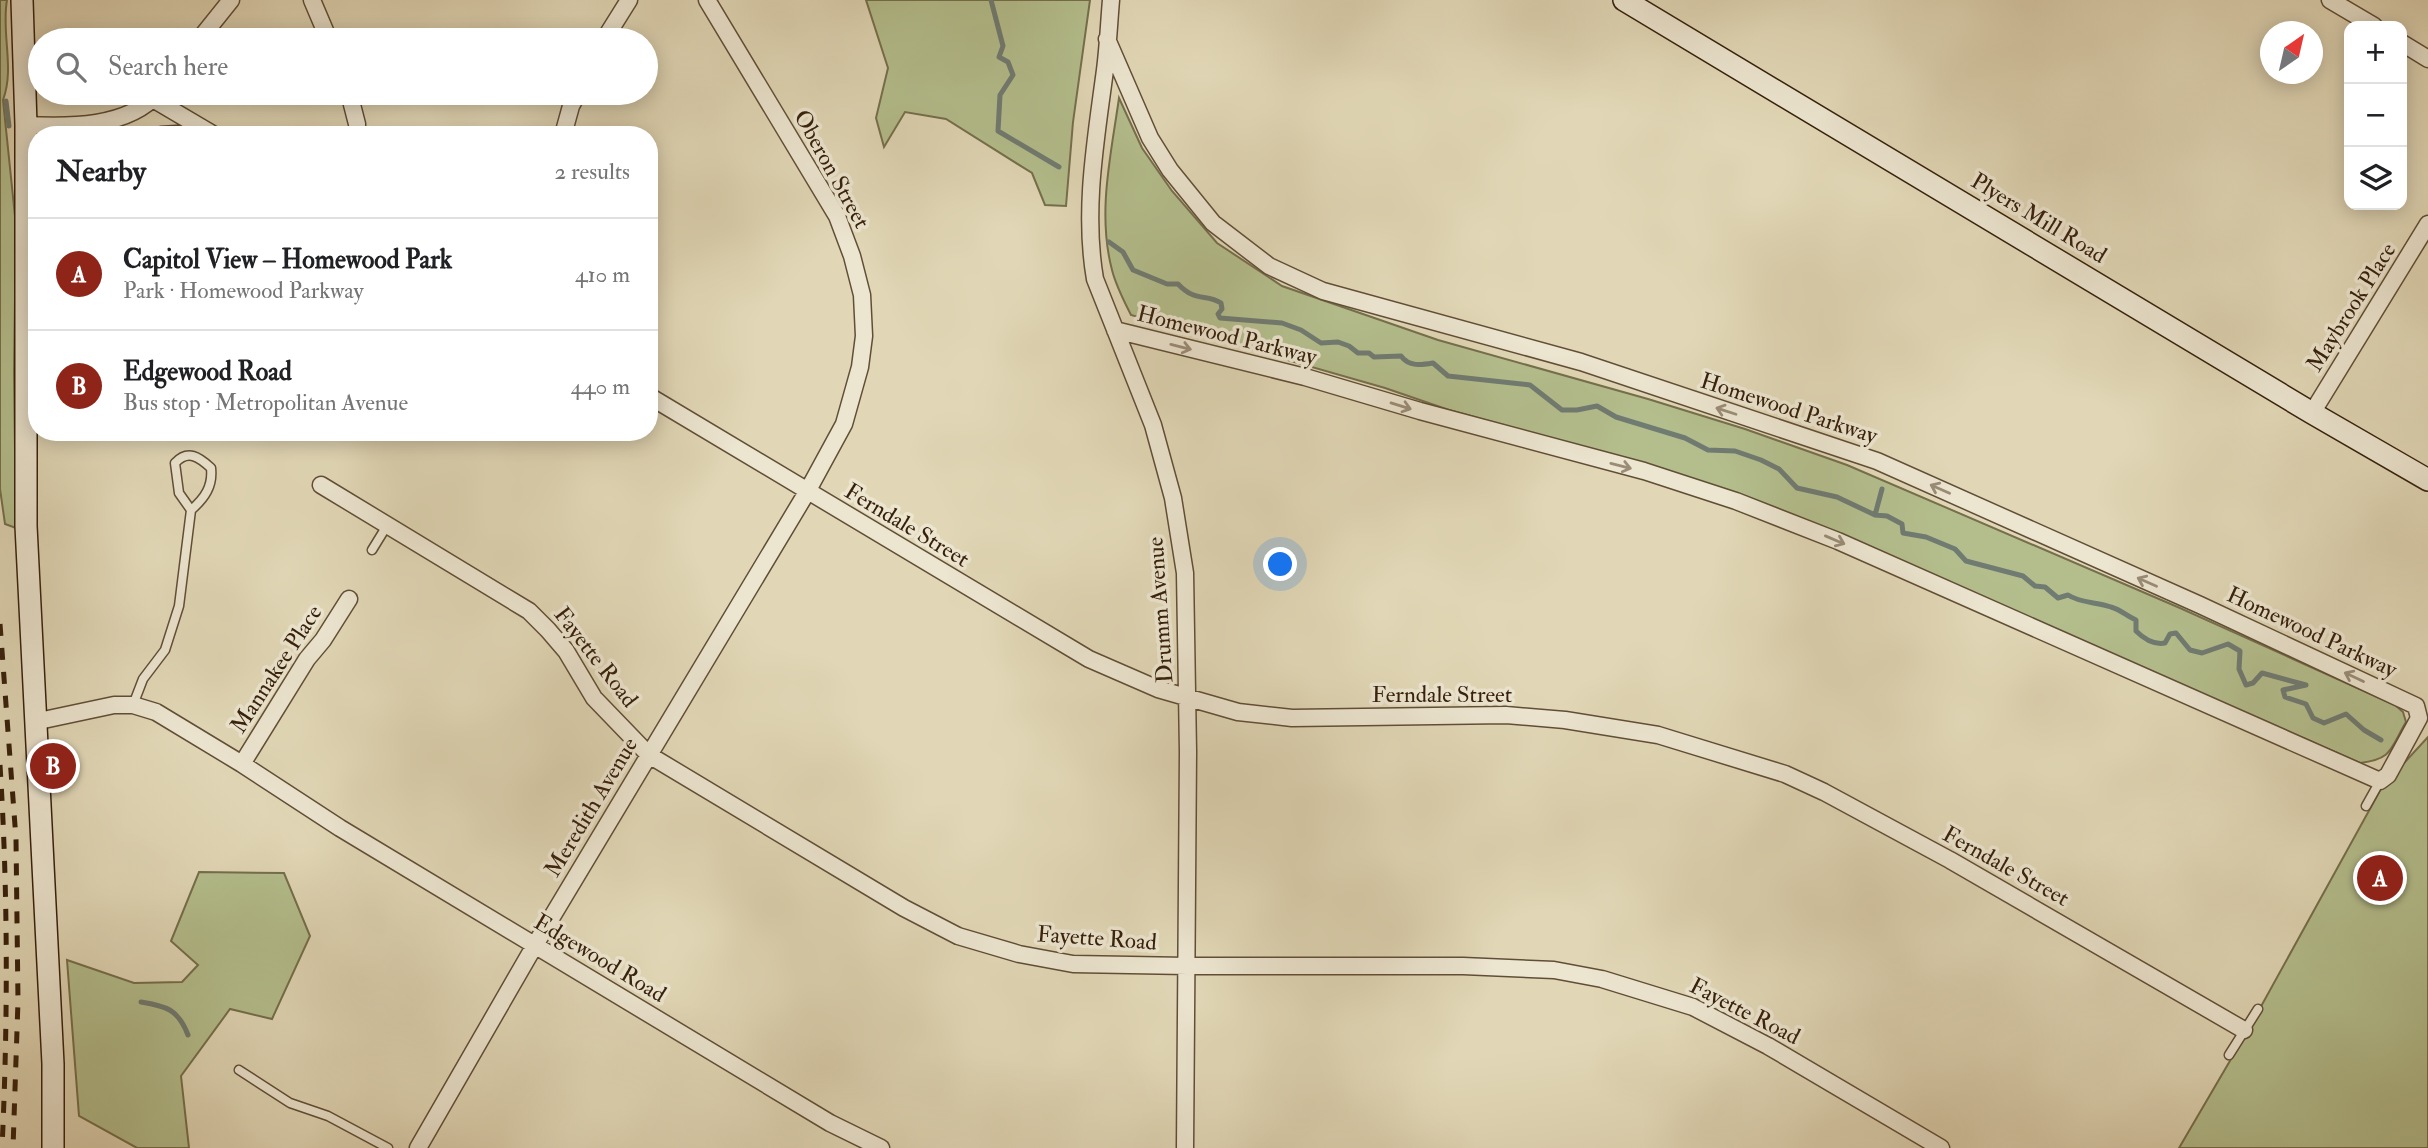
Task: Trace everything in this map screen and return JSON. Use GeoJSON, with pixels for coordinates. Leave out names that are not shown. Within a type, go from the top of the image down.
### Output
{"type":"FeatureCollection","features":[{"type":"Feature","properties":{"kind":"main road"},"geometry":{"type":"LineString","coordinates":[[22,0],[28,148]]}},
{"type":"Feature","properties":{"kind":"main road","name":"Plyers Mill Road"},"geometry":{"type":"LineString","coordinates":[[1624,0],[2428,480]]}},
{"type":"Feature","properties":{"kind":"main road"},"geometry":{"type":"LineString","coordinates":[[28,389],[26,526],[53,1064],[53,1148]]}},
{"type":"Feature","properties":{"kind":"street"},"geometry":{"type":"LineString","coordinates":[[209,28],[231,0]]}},
{"type":"Feature","properties":{"kind":"street"},"geometry":{"type":"LineString","coordinates":[[313,0],[324,28]]}},
{"type":"Feature","properties":{"kind":"street"},"geometry":{"type":"LineString","coordinates":[[612,28],[629,0]]}},
{"type":"Feature","properties":{"kind":"street","name":"Oberon Street"},"geometry":{"type":"LineString","coordinates":[[707,0],[837,216],[852,256],[862,295],[864,336],[860,367],[844,424],[807,492]]}},
{"type":"Feature","properties":{"kind":"street","name":"Drumm Avenue"},"geometry":{"type":"LineString","coordinates":[[1111,0],[1089,226],[1095,279],[1153,425],[1173,498],[1185,573],[1188,699],[1185,1148]]}},
{"type":"Feature","properties":{"kind":"street"},"geometry":{"type":"LineString","coordinates":[[2330,0],[2366,21]]}},
{"type":"Feature","properties":{"kind":"street","name":"Homewood Parkway"},"geometry":{"type":"LineString","coordinates":[[1107,39],[1150,138],[1170,170],[1213,223],[1269,266],[1323,291],[1581,362],[1877,461],[2212,610],[2416,706],[2419,718],[2388,775],[2380,781],[1838,541],[1736,501],[1644,471],[1305,377],[1115,330]]}},
{"type":"Feature","properties":{"kind":"street"},"geometry":{"type":"LineString","coordinates":[[2407,46],[2428,59]]}},
{"type":"Feature","properties":{"kind":"street"},"geometry":{"type":"LineString","coordinates":[[68,126],[106,120],[144,105]]}},
{"type":"Feature","properties":{"kind":"street"},"geometry":{"type":"LineString","coordinates":[[169,105],[200,126]]}},
{"type":"Feature","properties":{"kind":"street"},"geometry":{"type":"LineString","coordinates":[[352,105],[357,126]]}},
{"type":"Feature","properties":{"kind":"street"},"geometry":{"type":"LineString","coordinates":[[565,126],[572,105]]}},
{"type":"Feature","properties":{"kind":"street"},"geometry":{"type":"LineString","coordinates":[[26,125],[44,126]]}},
{"type":"Feature","properties":{"kind":"street","name":"Maybrook Place"},"geometry":{"type":"LineString","coordinates":[[2312,413],[2428,224]]}},
{"type":"Feature","properties":{"kind":"street","name":"Ferndale Street"},"geometry":{"type":"LineString","coordinates":[[658,401],[1089,659],[1158,689],[1238,712],[1292,718],[1506,715],[1565,720],[1658,735],[1785,774],[1950,860],[2244,1030]]}},
{"type":"Feature","properties":{"kind":"street","name":"Fayette Road"},"geometry":{"type":"LineString","coordinates":[[321,485],[529,611],[566,652],[594,698],[649,755],[904,908],[958,936],[1019,954],[1073,964],[1463,965],[1554,970],[1612,981],[1693,1007],[1768,1046],[1941,1148]]}},
{"type":"Feature","properties":{"kind":"street","name":"Meredith Avenue"},"geometry":{"type":"LineString","coordinates":[[418,1148],[535,945],[807,492]]}},
{"type":"Feature","properties":{"kind":"street","name":"Mannakee Place"},"geometry":{"type":"LineString","coordinates":[[242,764],[307,659],[323,640],[349,599]]}},
{"type":"Feature","properties":{"kind":"street","name":"Edgewood Road"},"geometry":{"type":"LineString","coordinates":[[34,722],[114,705],[133,705],[156,712],[340,828],[823,1119],[881,1148]]}},
{"type":"Feature","properties":{"kind":"lane"},"geometry":{"type":"LineString","coordinates":[[133,705],[143,679],[165,650],[179,606],[191,510],[179,493],[175,463],[180,457],[191,455],[200,458],[211,468],[212,478],[204,499],[191,510]]}},
{"type":"Feature","properties":{"kind":"lane"},"geometry":{"type":"LineString","coordinates":[[372,550],[388,524]]}},
{"type":"Feature","properties":{"kind":"lane"},"geometry":{"type":"LineString","coordinates":[[2366,806],[2380,781]]}},
{"type":"Feature","properties":{"kind":"lane"},"geometry":{"type":"LineString","coordinates":[[2229,1055],[2258,1009]]}},
{"type":"Feature","properties":{"kind":"lane"},"geometry":{"type":"LineString","coordinates":[[239,1070],[290,1103],[328,1116],[388,1148]]}},
{"type":"Feature","properties":{"kind":"green space"},"geometry":{"type":"Polygon","coordinates":[[[0,0],[7,0],[8,76],[3,100],[16,226],[16,528],[5,524],[0,489],[0,0]]]}},
{"type":"Feature","properties":{"kind":"green space"},"geometry":{"type":"Polygon","coordinates":[[[866,0],[1090,0],[1073,122],[1066,206],[1045,205],[1032,173],[946,119],[905,112],[884,147],[876,118],[888,68],[866,0]]]}},
{"type":"Feature","properties":{"kind":"green space"},"geometry":{"type":"Polygon","coordinates":[[[1119,98],[1142,148],[1172,191],[1217,243],[1282,286],[1438,340],[1648,399],[1847,465],[2180,608],[2395,705],[2403,712],[2406,722],[2385,755],[2360,763],[1867,546],[1627,459],[1449,410],[1385,388],[1131,315],[1114,276],[1106,227],[1109,162],[1119,98]]]}},
{"type":"Feature","properties":{"kind":"green space"},"geometry":{"type":"Polygon","coordinates":[[[2428,737],[2428,1148],[2179,1148],[2248,1030],[2382,787],[2428,737]]]}},
{"type":"Feature","properties":{"kind":"green space"},"geometry":{"type":"Polygon","coordinates":[[[199,872],[284,873],[310,936],[272,1019],[230,1009],[181,1076],[189,1148],[137,1148],[79,1116],[67,960],[134,983],[182,982],[198,965],[171,941],[199,872]]]}},
{"type":"Feature","properties":{"kind":"waterway"},"geometry":{"type":"LineString","coordinates":[[991,0],[1003,46],[999,57],[1008,62],[1013,75],[1000,95],[998,131],[1059,167]]}},
{"type":"Feature","properties":{"kind":"waterway"},"geometry":{"type":"LineString","coordinates":[[6,101],[9,126]]}},
{"type":"Feature","properties":{"kind":"waterway"},"geometry":{"type":"LineString","coordinates":[[1109,242],[1123,252],[1133,270],[1167,284],[1178,284],[1190,294],[1221,303],[1222,309],[1218,314],[1220,318],[1282,323],[1301,330],[1321,343],[1338,342],[1358,353],[1369,353],[1374,357],[1401,356],[1416,364],[1433,363],[1448,376],[1530,385],[1562,410],[1597,406],[1616,417],[1685,438],[1708,450],[1735,451],[1761,460],[1779,469],[1797,488],[1837,497],[1875,515],[1887,516],[1902,524],[1903,533],[1926,537],[1955,549],[1966,561],[2023,576],[2035,586],[2045,587],[2058,598],[2068,595],[2118,610],[2136,620],[2136,631],[2149,641],[2165,643],[2170,634],[2176,633],[2190,650],[2202,653],[2228,644],[2240,651],[2239,669],[2246,685],[2253,683],[2262,673],[2306,685],[2283,690],[2285,697],[2306,704],[2313,718],[2324,723],[2346,714],[2364,730],[2381,740]]}},
{"type":"Feature","properties":{"kind":"waterway"},"geometry":{"type":"LineString","coordinates":[[1875,515],[1882,489]]}},
{"type":"Feature","properties":{"kind":"waterway"},"geometry":{"type":"LineString","coordinates":[[141,1002],[170,1010],[180,1019],[188,1035]]}},
{"type":"Feature","properties":{"kind":"railway"},"geometry":{"type":"LineString","coordinates":[[0,624],[16,839],[18,1001],[13,1148]]}},
{"type":"Feature","properties":{"kind":"railway"},"geometry":{"type":"LineString","coordinates":[[0,765],[6,956],[2,1148]]}},
{"type":"Feature","properties":{"kind":"place","name":"Edgewood Road"},"geometry":{"type":"Point","coordinates":[53,766]}},
{"type":"Feature","properties":{"kind":"place","name":"Capitol View – Homewood Park"},"geometry":{"type":"Point","coordinates":[2380,878]}}]}
